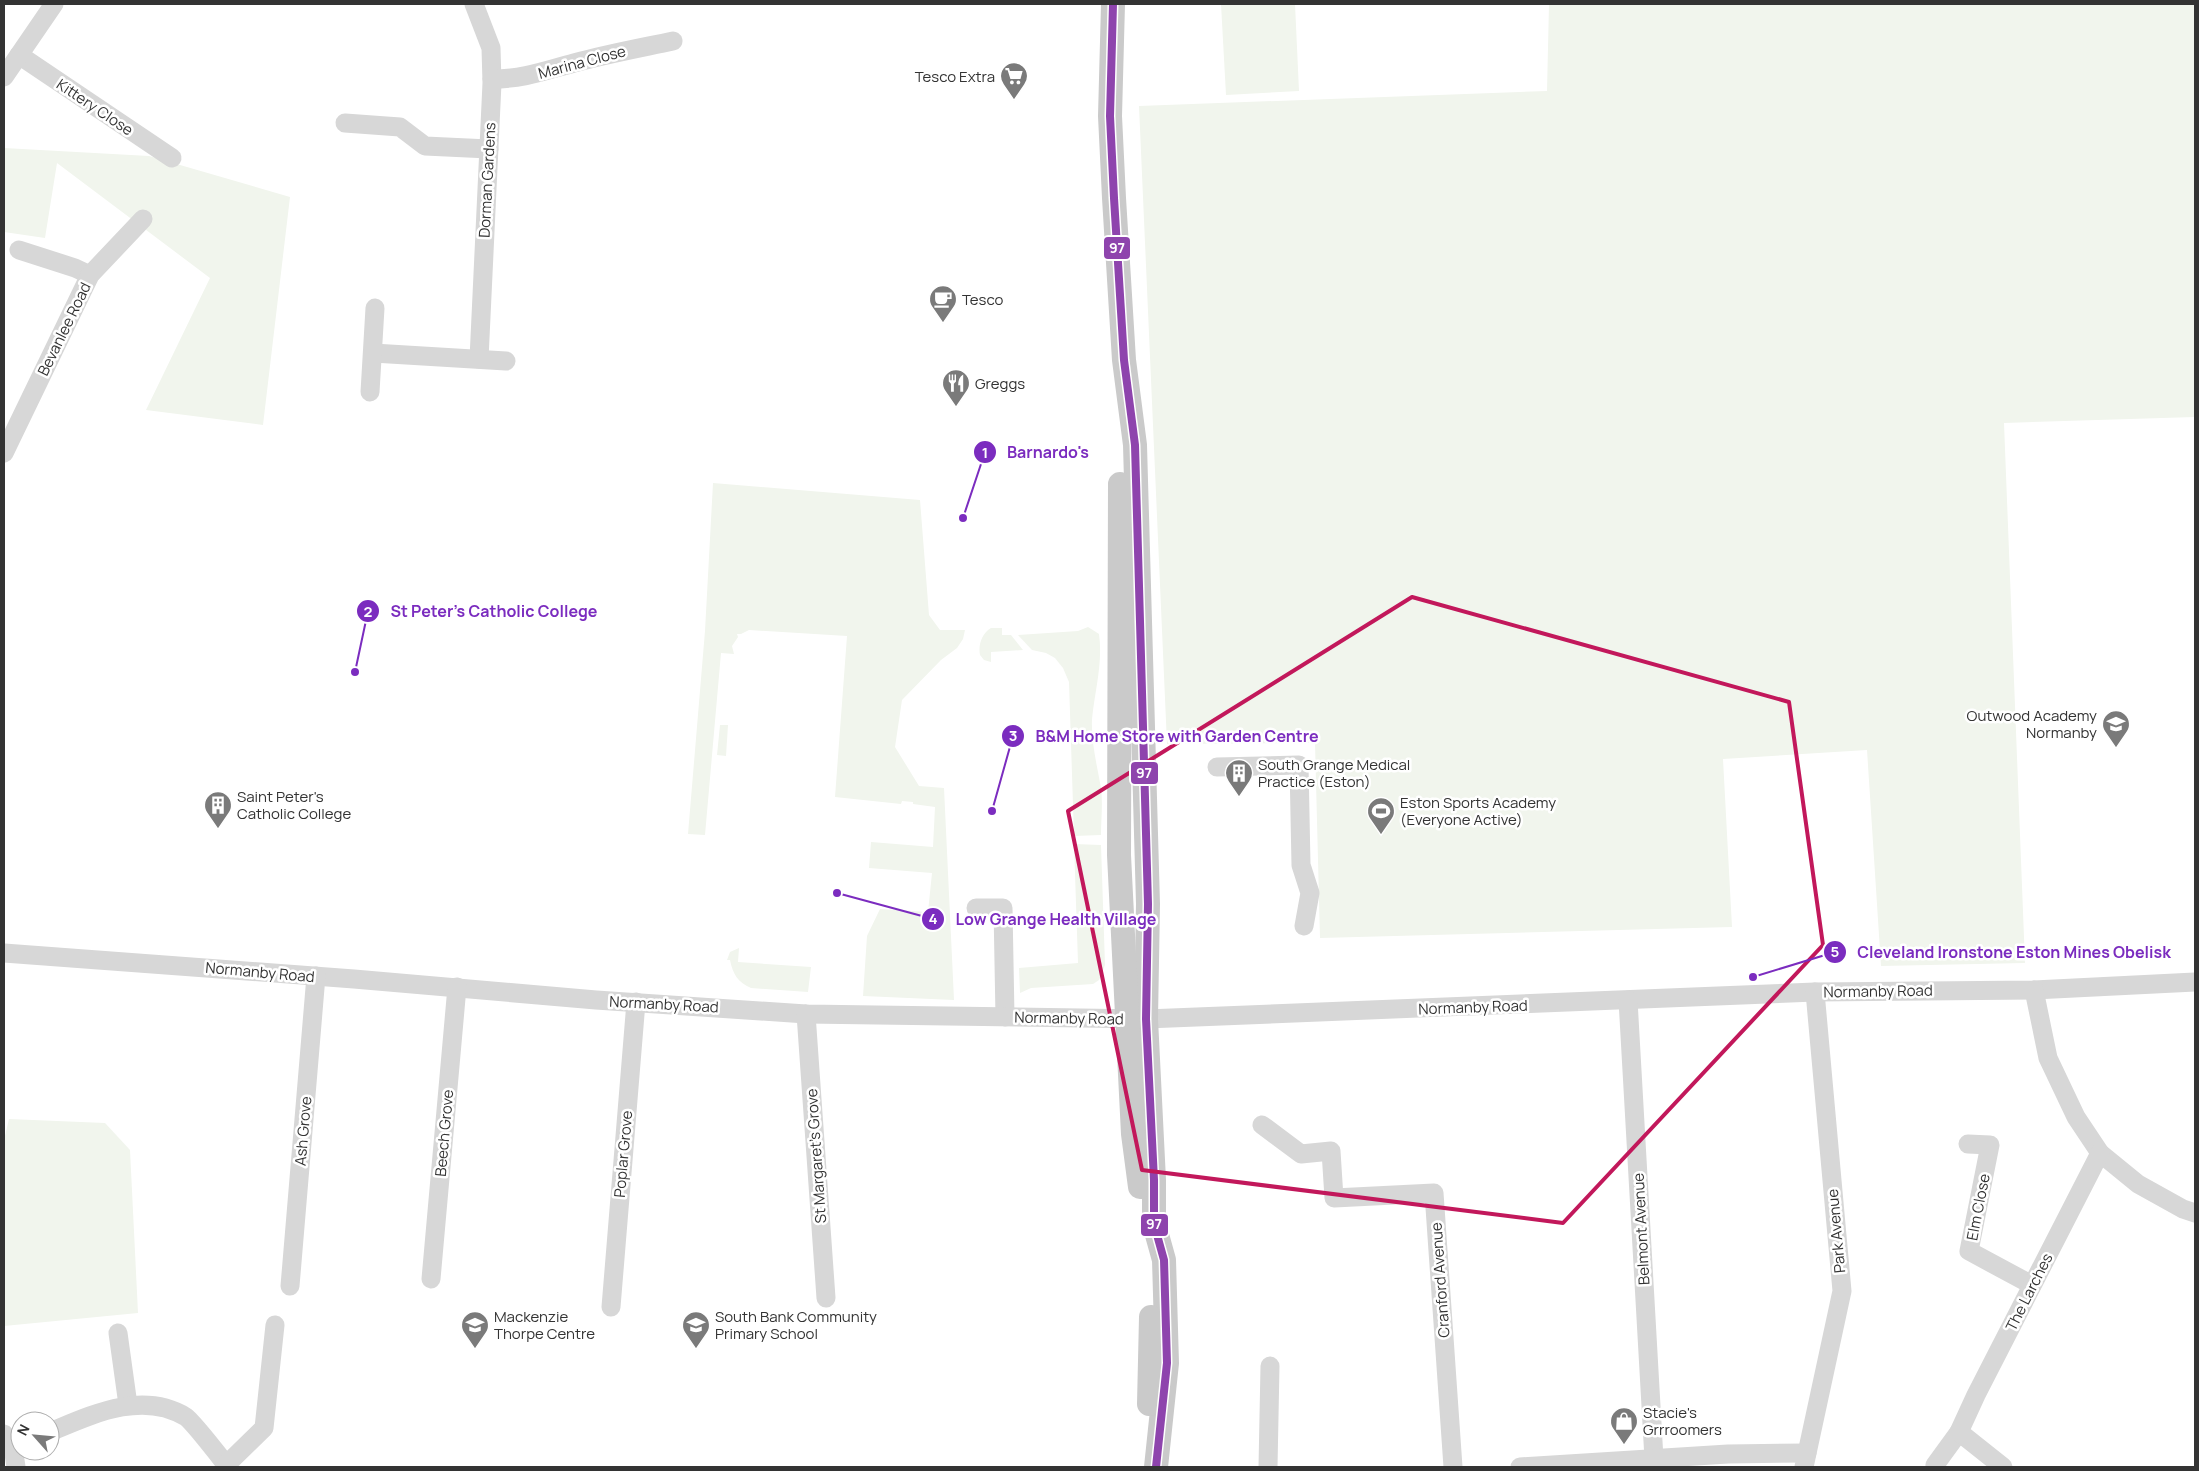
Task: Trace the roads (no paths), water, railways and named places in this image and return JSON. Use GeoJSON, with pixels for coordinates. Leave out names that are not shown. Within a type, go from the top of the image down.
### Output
{"type":"FeatureCollection","features":[{"type":"Feature","properties":{"kind":"main road"},"geometry":{"type":"LineString","coordinates":[[1113,4],[1110,116],[1124,360],[1135,445],[1148,904],[1136,1019],[1133,1134],[1148,1241],[1151,1289],[1147,1467]]}},
{"type":"Feature","properties":{"kind":"main road"},"geometry":{"type":"LineString","coordinates":[[1136,1019],[1154,1180],[1154,1224],[1164,1260],[1167,1362],[1156,1467]]}},
{"type":"Feature","properties":{"kind":"street"},"geometry":{"type":"LineString","coordinates":[[4,77],[54,4]]}},
{"type":"Feature","properties":{"kind":"street","name":"Dorman Gardens"},"geometry":{"type":"LineString","coordinates":[[474,4],[491,48],[492,79],[479,359]]}},
{"type":"Feature","properties":{"kind":"street","name":"Marina Close"},"geometry":{"type":"LineString","coordinates":[[492,79],[512,80],[609,54],[673,42]]}},
{"type":"Feature","properties":{"kind":"street","name":"Kittery Close"},"geometry":{"type":"LineString","coordinates":[[19,55],[172,158]]}},
{"type":"Feature","properties":{"kind":"street"},"geometry":{"type":"LineString","coordinates":[[345,122],[400,127],[425,146],[489,149]]}},
{"type":"Feature","properties":{"kind":"street","name":"Bevanlee Road"},"geometry":{"type":"LineString","coordinates":[[4,453],[90,275],[143,219]]}},
{"type":"Feature","properties":{"kind":"street"},"geometry":{"type":"LineString","coordinates":[[19,250],[75,268],[90,275]]}},
{"type":"Feature","properties":{"kind":"street"},"geometry":{"type":"LineString","coordinates":[[370,392],[375,308]]}},
{"type":"Feature","properties":{"kind":"street"},"geometry":{"type":"LineString","coordinates":[[373,353],[506,361]]}},
{"type":"Feature","properties":{"kind":"street"},"geometry":{"type":"LineString","coordinates":[[1217,767],[1299,765],[1301,865],[1310,893],[1304,926]]}},
{"type":"Feature","properties":{"kind":"street"},"geometry":{"type":"LineString","coordinates":[[976,908],[1002,908],[1005,1017]]}},
{"type":"Feature","properties":{"kind":"street","name":"Normanby Road"},"geometry":{"type":"LineString","coordinates":[[4,953],[316,976],[596,1000],[806,1014],[1136,1019],[1815,992],[2034,990],[2195,982]]}},
{"type":"Feature","properties":{"kind":"street","name":"Ash Grove"},"geometry":{"type":"LineString","coordinates":[[290,1286],[316,976]]}},
{"type":"Feature","properties":{"kind":"street","name":"Beech Grove"},"geometry":{"type":"LineString","coordinates":[[431,1279],[457,988]]}},
{"type":"Feature","properties":{"kind":"street"},"geometry":{"type":"LineString","coordinates":[[2034,990],[2048,1058],[2076,1117],[2100,1153],[2138,1184],[2183,1209],[2195,1213]]}},
{"type":"Feature","properties":{"kind":"street","name":"Park Avenue"},"geometry":{"type":"LineString","coordinates":[[1805,1460],[1842,1291],[1815,992]]}},
{"type":"Feature","properties":{"kind":"street","name":"Belmont Avenue"},"geometry":{"type":"LineString","coordinates":[[1628,1000],[1654,1459]]}},
{"type":"Feature","properties":{"kind":"street","name":"Poplar Grove"},"geometry":{"type":"LineString","coordinates":[[611,1307],[636,1002]]}},
{"type":"Feature","properties":{"kind":"street","name":"St Margaret's Grove"},"geometry":{"type":"LineString","coordinates":[[806,1014],[826,1298]]}},
{"type":"Feature","properties":{"kind":"street","name":"Cranford Avenue"},"geometry":{"type":"LineString","coordinates":[[1262,1125],[1301,1154],[1331,1151],[1334,1198],[1434,1193],[1453,1467]]}},
{"type":"Feature","properties":{"kind":"street","name":"Elm Close"},"geometry":{"type":"LineString","coordinates":[[1968,1144],[1990,1145],[1969,1252],[2032,1286]]}},
{"type":"Feature","properties":{"kind":"street","name":"The Larches"},"geometry":{"type":"LineString","coordinates":[[1936,1467],[1935,1465],[1959,1432],[1976,1395],[2100,1153]]}},
{"type":"Feature","properties":{"kind":"street"},"geometry":{"type":"LineString","coordinates":[[60,1428],[94,1414],[128,1405],[163,1408],[187,1418],[227,1466],[264,1428],[275,1325]]}},
{"type":"Feature","properties":{"kind":"street"},"geometry":{"type":"LineString","coordinates":[[118,1333],[128,1405]]}},
{"type":"Feature","properties":{"kind":"street"},"geometry":{"type":"LineString","coordinates":[[1268,1467],[1270,1366]]}},
{"type":"Feature","properties":{"kind":"street"},"geometry":{"type":"LineString","coordinates":[[1959,1432],[2003,1467]]}},
{"type":"Feature","properties":{"kind":"street"},"geometry":{"type":"LineString","coordinates":[[1520,1467],[1728,1454],[1805,1460]]}},
{"type":"Feature","properties":{"kind":"place","name":"Tesco Extra"},"geometry":{"type":"Point","coordinates":[1014,100]}},
{"type":"Feature","properties":{"kind":"place","name":"Tesco"},"geometry":{"type":"Point","coordinates":[943,323]}},
{"type":"Feature","properties":{"kind":"place","name":"Greggs"},"geometry":{"type":"Point","coordinates":[956,407]}},
{"type":"Feature","properties":{"kind":"place","name":"Barnardo's"},"geometry":{"type":"Point","coordinates":[963,518]}},
{"type":"Feature","properties":{"kind":"place","name":"St Peter's Catholic College"},"geometry":{"type":"Point","coordinates":[355,672]}},
{"type":"Feature","properties":{"kind":"place","name":"Outwood Academy Normanby"},"geometry":{"type":"Point","coordinates":[2116,748]}},
{"type":"Feature","properties":{"kind":"place","name":"South Grange Medical Practice (Eston)"},"geometry":{"type":"Point","coordinates":[1239,797]}},
{"type":"Feature","properties":{"kind":"place","name":"B&M Home Store with Garden Centre"},"geometry":{"type":"Point","coordinates":[992,811]}},
{"type":"Feature","properties":{"kind":"place","name":"Saint Peter's Catholic College"},"geometry":{"type":"Point","coordinates":[218,829]}},
{"type":"Feature","properties":{"kind":"place","name":"Eston Sports Academy (Everyone Active)"},"geometry":{"type":"Point","coordinates":[1381,835]}},
{"type":"Feature","properties":{"kind":"place","name":"Low Grange Health Village"},"geometry":{"type":"Point","coordinates":[837,893]}},
{"type":"Feature","properties":{"kind":"place","name":"Cleveland Ironstone Eston Mines Obelisk"},"geometry":{"type":"Point","coordinates":[1753,977]}},
{"type":"Feature","properties":{"kind":"place","name":"Mackenzie Thorpe Centre"},"geometry":{"type":"Point","coordinates":[475,1349]}},
{"type":"Feature","properties":{"kind":"place","name":"South Bank Community Primary School"},"geometry":{"type":"Point","coordinates":[696,1349]}},
{"type":"Feature","properties":{"kind":"place","name":"Stacie's Grrroomers"},"geometry":{"type":"Point","coordinates":[1624,1445]}}]}
